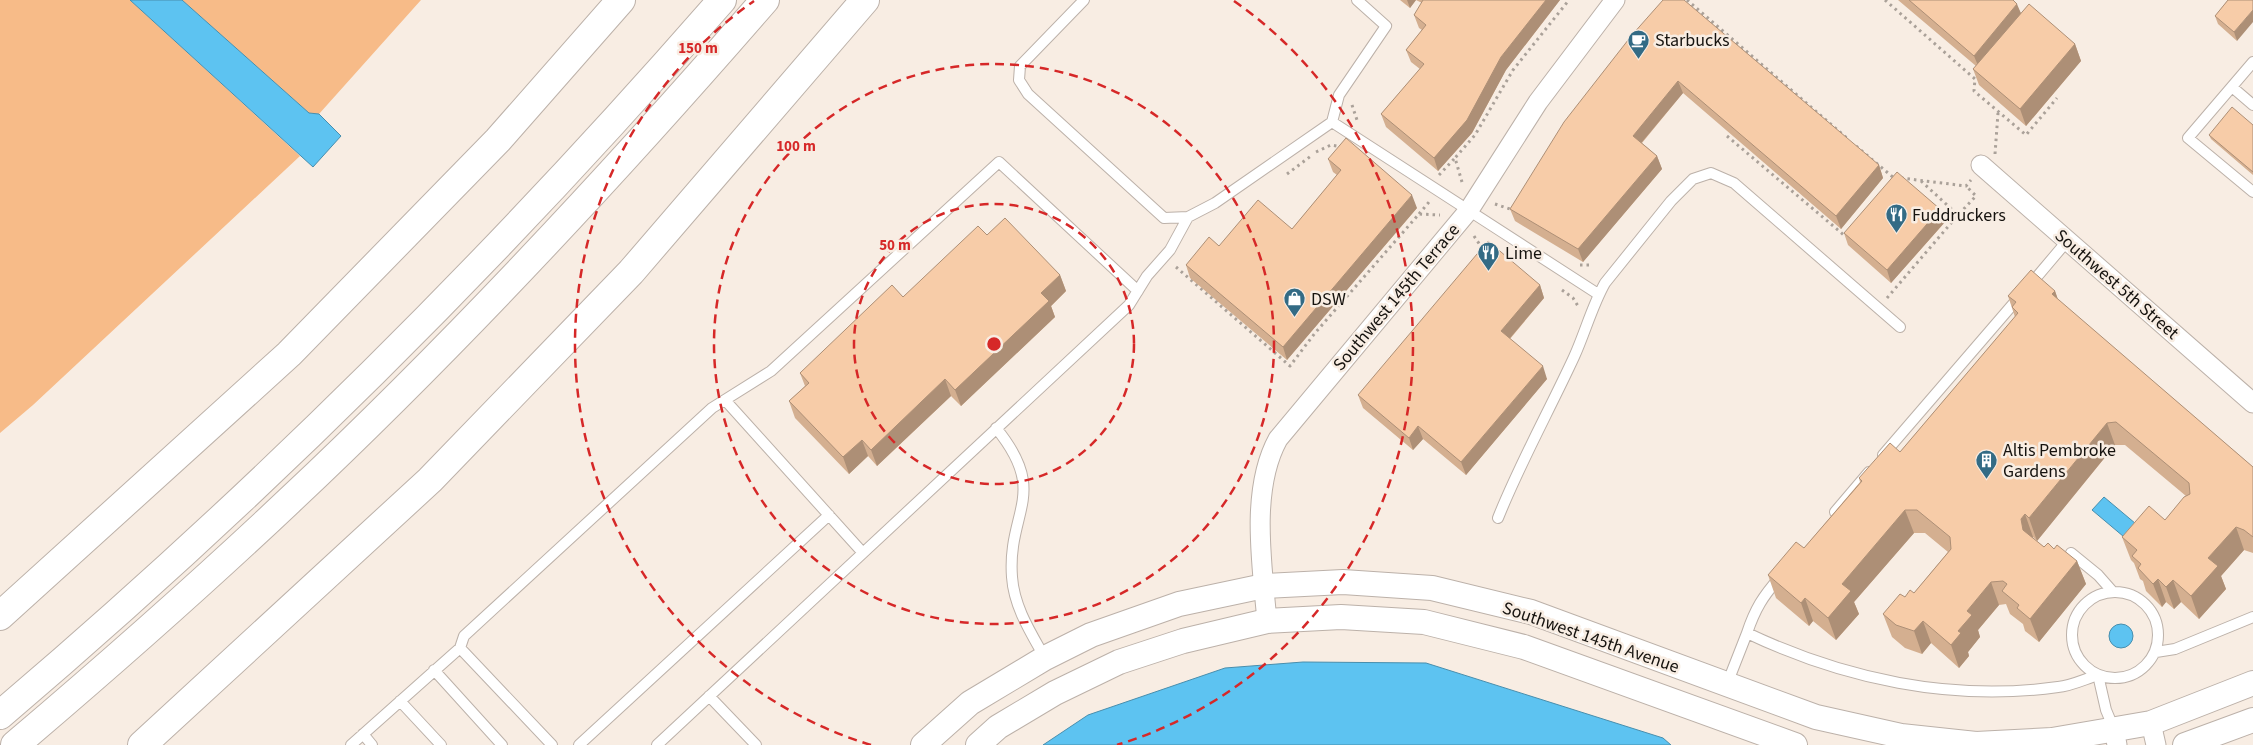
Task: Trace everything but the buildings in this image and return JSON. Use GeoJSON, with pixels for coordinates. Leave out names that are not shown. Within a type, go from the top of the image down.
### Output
{"type":"FeatureCollection","features":[{"type":"Feature","properties":{"kind":"highway"},"geometry":{"type":"LineString","coordinates":[[0,616],[289,354],[498,140],[621,0]]}},
{"type":"Feature","properties":{"kind":"highway"},"geometry":{"type":"LineString","coordinates":[[0,715],[194,545],[406,341],[605,133],[722,0]]}},
{"type":"Feature","properties":{"kind":"highway"},"geometry":{"type":"LineString","coordinates":[[16,745],[216,568],[355,437],[547,242],[654,126],[765,0]]}},
{"type":"Feature","properties":{"kind":"highway"},"geometry":{"type":"LineString","coordinates":[[142,745],[430,480],[630,272],[865,0]]}},
{"type":"Feature","properties":{"kind":"street","name":"Southwest 145th Terrace"},"geometry":{"type":"LineString","coordinates":[[1267,621],[1261,524],[1262,482],[1270,453],[1278,439],[1469,210],[1538,102],[1615,0]]}},
{"type":"Feature","properties":{"kind":"street","name":"Southwest 5th Street"},"geometry":{"type":"LineString","coordinates":[[1982,167],[2253,403]]}},
{"type":"Feature","properties":{"kind":"street","name":"Southwest 145th Avenue"},"geometry":{"type":"LineString","coordinates":[[923,745],[970,703],[1045,658],[1091,635],[1179,604],[1264,586],[1343,582],[1432,588],[1531,612],[1816,717],[1901,736],[1976,744],[2154,734],[2253,683]]}},
{"type":"Feature","properties":{"kind":"street","name":"Southwest 145th Avenue"},"geometry":{"type":"LineString","coordinates":[[978,745],[998,727],[1055,693],[1119,662],[1183,641],[1267,621],[1341,617],[1424,622],[1524,647],[1795,745]]}},
{"type":"Feature","properties":{"kind":"street"},"geometry":{"type":"LineString","coordinates":[[2185,745],[2253,720]]}},
{"type":"Feature","properties":{"kind":"lane"},"geometry":{"type":"LineString","coordinates":[[1084,0],[1020,66],[1019,80],[1028,94],[1164,218],[1188,218],[1215,203],[1332,122],[1339,95],[1386,26],[1357,0]]}},
{"type":"Feature","properties":{"kind":"lane"},"geometry":{"type":"LineString","coordinates":[[2253,62],[2188,138],[2253,192]]}},
{"type":"Feature","properties":{"kind":"lane"},"geometry":{"type":"LineString","coordinates":[[2232,87],[2253,105]]}},
{"type":"Feature","properties":{"kind":"lane"},"geometry":{"type":"LineString","coordinates":[[1332,122],[1598,294]]}},
{"type":"Feature","properties":{"kind":"lane"},"geometry":{"type":"LineString","coordinates":[[351,745],[460,648],[464,636],[712,408],[771,371],[999,162],[1138,290]]}},
{"type":"Feature","properties":{"kind":"lane"},"geometry":{"type":"LineString","coordinates":[[1498,518],[1509,490],[1585,334],[1598,294],[1612,271],[1693,179],[1711,173],[1734,183],[1900,327]]}},
{"type":"Feature","properties":{"kind":"lane"},"geometry":{"type":"LineString","coordinates":[[657,745],[1129,305],[1138,290],[1170,250],[1188,218]]}},
{"type":"Feature","properties":{"kind":"lane"},"geometry":{"type":"LineString","coordinates":[[1826,522],[1892,450],[2068,240]]}},
{"type":"Feature","properties":{"kind":"lane"},"geometry":{"type":"LineString","coordinates":[[726,400],[863,553]]}},
{"type":"Feature","properties":{"kind":"lane"},"geometry":{"type":"LineString","coordinates":[[996,428],[1018,460],[1023,476],[1025,491],[1014,548],[1012,577],[1022,618],[1045,658]]}},
{"type":"Feature","properties":{"kind":"lane"},"geometry":{"type":"LineString","coordinates":[[579,745],[829,515]]}},
{"type":"Feature","properties":{"kind":"lane"},"geometry":{"type":"LineString","coordinates":[[2070,552],[2098,575],[2113,592]]}},
{"type":"Feature","properties":{"kind":"lane"},"geometry":{"type":"LineString","coordinates":[[1727,684],[1754,611],[1762,597],[1788,567]]}},
{"type":"Feature","properties":{"kind":"lane"},"geometry":{"type":"LineString","coordinates":[[2113,592],[2127,594],[2140,600],[2151,610],[2157,623],[2159,638],[2156,652],[2149,664],[2132,676],[2111,679],[2098,675],[2086,667],[2076,656],[2072,642],[2072,627],[2077,614],[2086,602],[2099,595],[2113,592]]}},
{"type":"Feature","properties":{"kind":"lane"},"geometry":{"type":"LineString","coordinates":[[2156,652],[2174,649],[2253,617]]}},
{"type":"Feature","properties":{"kind":"lane"},"geometry":{"type":"LineString","coordinates":[[1747,633],[1855,675],[1921,688],[1997,692],[2059,687],[2098,675]]}},
{"type":"Feature","properties":{"kind":"lane"},"geometry":{"type":"LineString","coordinates":[[460,648],[552,745]]}},
{"type":"Feature","properties":{"kind":"lane"},"geometry":{"type":"LineString","coordinates":[[434,670],[502,745]]}},
{"type":"Feature","properties":{"kind":"lane"},"geometry":{"type":"LineString","coordinates":[[2098,675],[2106,710],[2116,737]]}},
{"type":"Feature","properties":{"kind":"lane"},"geometry":{"type":"LineString","coordinates":[[709,696],[756,745]]}},
{"type":"Feature","properties":{"kind":"lane"},"geometry":{"type":"LineString","coordinates":[[400,701],[441,745]]}},
{"type":"Feature","properties":{"kind":"lane"},"geometry":{"type":"LineString","coordinates":[[362,734],[372,745]]}},
{"type":"Feature","properties":{"kind":"path"},"geometry":{"type":"LineString","coordinates":[[1462,182],[1455,158],[1475,135],[1513,70],[1568,0]]}},
{"type":"Feature","properties":{"kind":"path"},"geometry":{"type":"LineString","coordinates":[[1687,0],[1855,145],[1895,177],[1966,186],[1976,196],[1878,308]]}},
{"type":"Feature","properties":{"kind":"path"},"geometry":{"type":"LineString","coordinates":[[1885,0],[1975,79]]}},
{"type":"Feature","properties":{"kind":"path"},"geometry":{"type":"LineString","coordinates":[[1980,72],[1975,79],[1974,92],[2026,134],[2057,98]]}},
{"type":"Feature","properties":{"kind":"path"},"geometry":{"type":"LineString","coordinates":[[1966,186],[1996,152],[1998,112]]}},
{"type":"Feature","properties":{"kind":"path"},"geometry":{"type":"LineString","coordinates":[[1727,136],[1845,236],[1851,229]]}},
{"type":"Feature","properties":{"kind":"path"},"geometry":{"type":"LineString","coordinates":[[1287,174],[1317,152],[1331,145],[1346,148]]}},
{"type":"Feature","properties":{"kind":"path"},"geometry":{"type":"LineString","coordinates":[[1889,185],[1895,177]]}},
{"type":"Feature","properties":{"kind":"path"},"geometry":{"type":"LineString","coordinates":[[1921,181],[1958,215]]}},
{"type":"Feature","properties":{"kind":"path"},"geometry":{"type":"LineString","coordinates":[[1176,267],[1290,366],[1315,332],[1429,202],[1423,198]]}},
{"type":"Feature","properties":{"kind":"path"},"geometry":{"type":"LineString","coordinates":[[1495,204],[1515,210]]}},
{"type":"Feature","properties":{"kind":"path"},"geometry":{"type":"LineString","coordinates":[[1419,214],[1441,215]]}},
{"type":"Feature","properties":{"kind":"path"},"geometry":{"type":"LineString","coordinates":[[1474,236],[1486,253]]}},
{"type":"Feature","properties":{"kind":"path"},"geometry":{"type":"LineString","coordinates":[[1480,259],[1491,248]]}},
{"type":"Feature","properties":{"kind":"shaded area"},"geometry":{"type":"Polygon","coordinates":[[[0,0],[130,0],[300,156],[33,405],[0,433],[0,0]]]}},
{"type":"Feature","properties":{"kind":"shaded area"},"geometry":{"type":"Polygon","coordinates":[[[182,0],[421,0],[319,114],[309,113],[182,0]]]}},
{"type":"Feature","properties":{"kind":"water"},"geometry":{"type":"Polygon","coordinates":[[[130,0],[182,0],[309,113],[319,114],[341,136],[313,167],[130,0]]]}},
{"type":"Feature","properties":{"kind":"water"},"geometry":{"type":"Polygon","coordinates":[[[2104,497],[2142,529],[2130,542],[2092,510],[2104,497]]]}},
{"type":"Feature","properties":{"kind":"water"},"geometry":{"type":"Polygon","coordinates":[[[2121,624],[2130,627],[2133,636],[2130,645],[2121,648],[2112,645],[2109,636],[2112,627],[2121,624]]]}},
{"type":"Feature","properties":{"kind":"water"},"geometry":{"type":"Polygon","coordinates":[[[1303,662],[1426,663],[1663,738],[1671,745],[1043,745],[1088,715],[1225,668],[1303,662]]]}},
{"type":"Feature","properties":{"kind":"place","name":"Starbucks"},"geometry":{"type":"Point","coordinates":[1639,59]}},
{"type":"Feature","properties":{"kind":"place","name":"Fuddruckers"},"geometry":{"type":"Point","coordinates":[1896,234]}},
{"type":"Feature","properties":{"kind":"place","name":"Lime"},"geometry":{"type":"Point","coordinates":[1489,272]}},
{"type":"Feature","properties":{"kind":"place","name":"DSW"},"geometry":{"type":"Point","coordinates":[1295,318]}},
{"type":"Feature","properties":{"kind":"place","name":"Altis Pembroke Gardens"},"geometry":{"type":"Point","coordinates":[1987,479]}}]}
